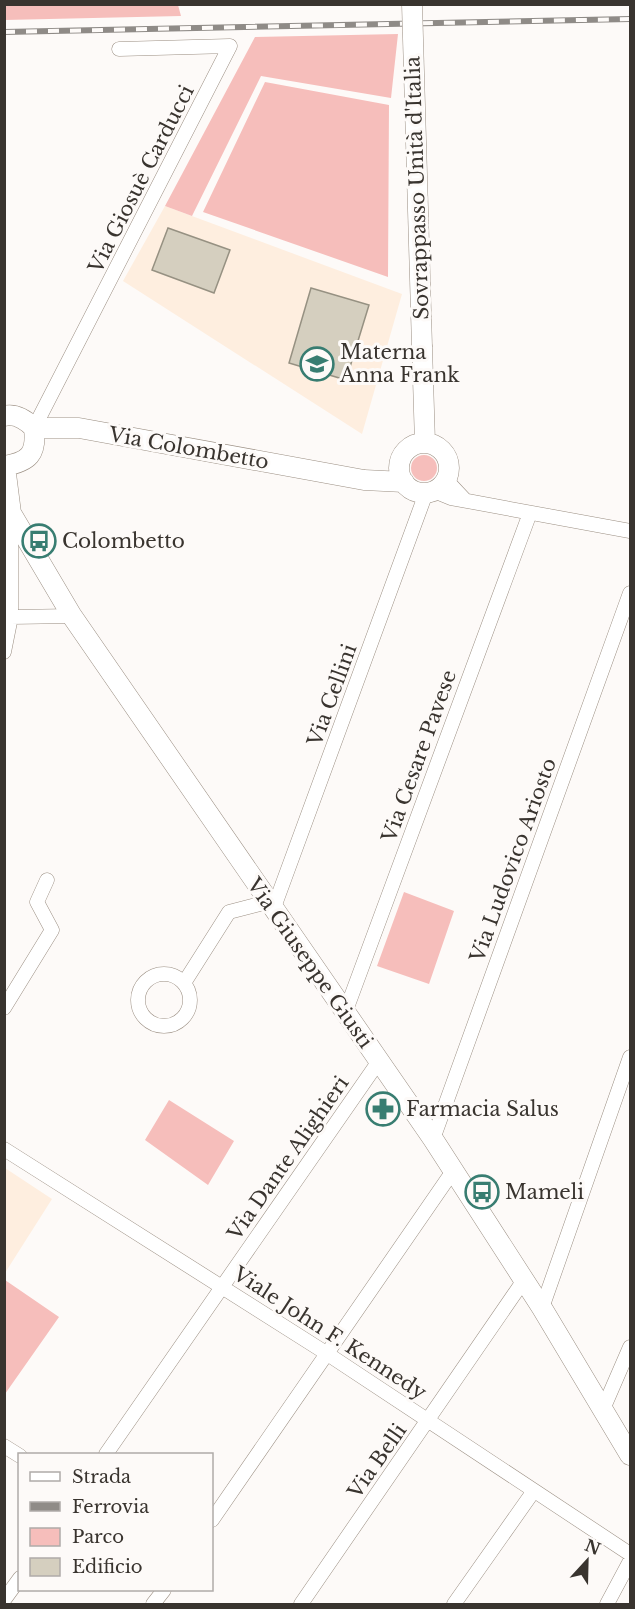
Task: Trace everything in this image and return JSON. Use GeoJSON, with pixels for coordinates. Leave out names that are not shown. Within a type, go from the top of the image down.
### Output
{"type":"FeatureCollection","features":[{"type":"Feature","properties":{"kind":"street","name":"Sovrappasso Unità d'Italia"},"geometry":{"type":"LineString","coordinates":[[412,4],[425,443]]}},
{"type":"Feature","properties":{"kind":"street","name":"Via Giosuè Carducci"},"geometry":{"type":"LineString","coordinates":[[34,428],[230,46],[119,49]]}},
{"type":"Feature","properties":{"kind":"street"},"geometry":{"type":"LineString","coordinates":[[4,416],[11,414],[26,420],[34,428],[33,450],[24,462],[5,466]]}},
{"type":"Feature","properties":{"kind":"street","name":"Via Colombetto"},"geometry":{"type":"LineString","coordinates":[[34,428],[79,428],[344,476],[404,482],[414,490],[630,531]]}},
{"type":"Feature","properties":{"kind":"street"},"geometry":{"type":"LineString","coordinates":[[425,443],[442,450],[448,462],[450,484],[467,501]]}},
{"type":"Feature","properties":{"kind":"street","name":"Via Colombetto"},"geometry":{"type":"LineString","coordinates":[[344,476],[373,472],[402,457],[414,445],[425,443]]}},
{"type":"Feature","properties":{"kind":"street"},"geometry":{"type":"LineString","coordinates":[[402,457],[399,467],[404,482]]}},
{"type":"Feature","properties":{"kind":"street","name":"Via Giuseppe Giusti"},"geometry":{"type":"LineString","coordinates":[[5,466],[11,513],[72,616],[433,1139],[542,1308],[630,1455]]}},
{"type":"Feature","properties":{"kind":"street"},"geometry":{"type":"LineString","coordinates":[[430,492],[440,487],[448,474]]}},
{"type":"Feature","properties":{"kind":"street","name":"Via Cellini"},"geometry":{"type":"LineString","coordinates":[[270,906],[430,492]]}},
{"type":"Feature","properties":{"kind":"street"},"geometry":{"type":"LineString","coordinates":[[4,652],[11,617],[11,513]]}},
{"type":"Feature","properties":{"kind":"street","name":"Via Cesare Pavese"},"geometry":{"type":"LineString","coordinates":[[345,1013],[530,513]]}},
{"type":"Feature","properties":{"kind":"street","name":"Via Ludovico Ariosto"},"geometry":{"type":"LineString","coordinates":[[433,1139],[630,593]]}},
{"type":"Feature","properties":{"kind":"street"},"geometry":{"type":"LineString","coordinates":[[11,617],[72,616]]}},
{"type":"Feature","properties":{"kind":"street"},"geometry":{"type":"LineString","coordinates":[[4,1008],[52,930],[37,902],[47,880]]}},
{"type":"Feature","properties":{"kind":"street"},"geometry":{"type":"LineString","coordinates":[[184,983],[229,912],[270,906]]}},
{"type":"Feature","properties":{"kind":"street"},"geometry":{"type":"LineString","coordinates":[[542,1308],[630,1057]]}},
{"type":"Feature","properties":{"kind":"street","name":"Via Dante Alighieri"},"geometry":{"type":"LineString","coordinates":[[106,1453],[379,1061]]}},
{"type":"Feature","properties":{"kind":"street","name":"Viale John F. Kennedy"},"geometry":{"type":"LineString","coordinates":[[4,1149],[326,1353],[630,1554]]}},
{"type":"Feature","properties":{"kind":"street"},"geometry":{"type":"LineString","coordinates":[[213,1519],[453,1171]]}},
{"type":"Feature","properties":{"kind":"street","name":"Via Belli"},"geometry":{"type":"LineString","coordinates":[[301,1605],[524,1280]]}},
{"type":"Feature","properties":{"kind":"street"},"geometry":{"type":"LineString","coordinates":[[603,1407],[630,1347]]}},
{"type":"Feature","properties":{"kind":"street"},"geometry":{"type":"LineString","coordinates":[[4,1446],[18,1455]]}},
{"type":"Feature","properties":{"kind":"street"},"geometry":{"type":"LineString","coordinates":[[454,1605],[533,1492]]}},
{"type":"Feature","properties":{"kind":"street"},"geometry":{"type":"LineString","coordinates":[[606,1605],[630,1561]]}},
{"type":"Feature","properties":{"kind":"street"},"geometry":{"type":"LineString","coordinates":[[4,1600],[18,1581]]}},
{"type":"Feature","properties":{"kind":"street"},"geometry":{"type":"LineString","coordinates":[[153,1605],[163,1591]]}},
{"type":"Feature","properties":{"kind":"shaded area","name":"Materna Anna Frank"},"geometry":{"type":"Polygon","coordinates":[[[165,206],[402,294],[362,434],[123,281],[165,206]]]}},
{"type":"Feature","properties":{"kind":"shaded area"},"geometry":{"type":"Polygon","coordinates":[[[5,1168],[52,1199],[5,1273],[5,1168]]]}},
{"type":"Feature","properties":{"kind":"green space"},"geometry":{"type":"Polygon","coordinates":[[[4,5],[178,5],[181,16],[5,20],[4,5]]]}},
{"type":"Feature","properties":{"kind":"green space"},"geometry":{"type":"Polygon","coordinates":[[[398,34],[391,98],[261,76],[192,216],[165,206],[255,37],[398,34]]]}},
{"type":"Feature","properties":{"kind":"green space"},"geometry":{"type":"Polygon","coordinates":[[[265,82],[389,105],[388,277],[203,212],[265,82]]]}},
{"type":"Feature","properties":{"kind":"green space"},"geometry":{"type":"Polygon","coordinates":[[[424,455],[434,458],[437,468],[434,478],[424,481],[414,478],[411,468],[414,458],[424,455]]]}},
{"type":"Feature","properties":{"kind":"green space"},"geometry":{"type":"Polygon","coordinates":[[[404,892],[454,911],[429,984],[377,966],[404,892]]]}},
{"type":"Feature","properties":{"kind":"green space"},"geometry":{"type":"Polygon","coordinates":[[[169,1100],[234,1141],[208,1185],[145,1140],[169,1100]]]}},
{"type":"Feature","properties":{"kind":"green space"},"geometry":{"type":"Polygon","coordinates":[[[5,1280],[59,1317],[5,1394],[5,1280]]]}},
{"type":"Feature","properties":{"kind":"building"},"geometry":{"type":"Polygon","coordinates":[[[168,228],[230,250],[214,293],[152,270],[168,228]]]}},
{"type":"Feature","properties":{"kind":"building"},"geometry":{"type":"Polygon","coordinates":[[[311,288],[369,305],[346,380],[289,363],[311,288]]]}},
{"type":"Feature","properties":{"kind":"railway"},"geometry":{"type":"LineString","coordinates":[[4,32],[630,19]]}},
{"type":"Feature","properties":{"kind":"place","name":"Materna Anna Frank"},"geometry":{"type":"Point","coordinates":[317,364]}},
{"type":"Feature","properties":{"kind":"place","name":"Colombetto"},"geometry":{"type":"Point","coordinates":[39,541]}},
{"type":"Feature","properties":{"kind":"place","name":"Farmacia Salus"},"geometry":{"type":"Point","coordinates":[383,1109]}},
{"type":"Feature","properties":{"kind":"place","name":"Mameli"},"geometry":{"type":"Point","coordinates":[482,1192]}}]}
